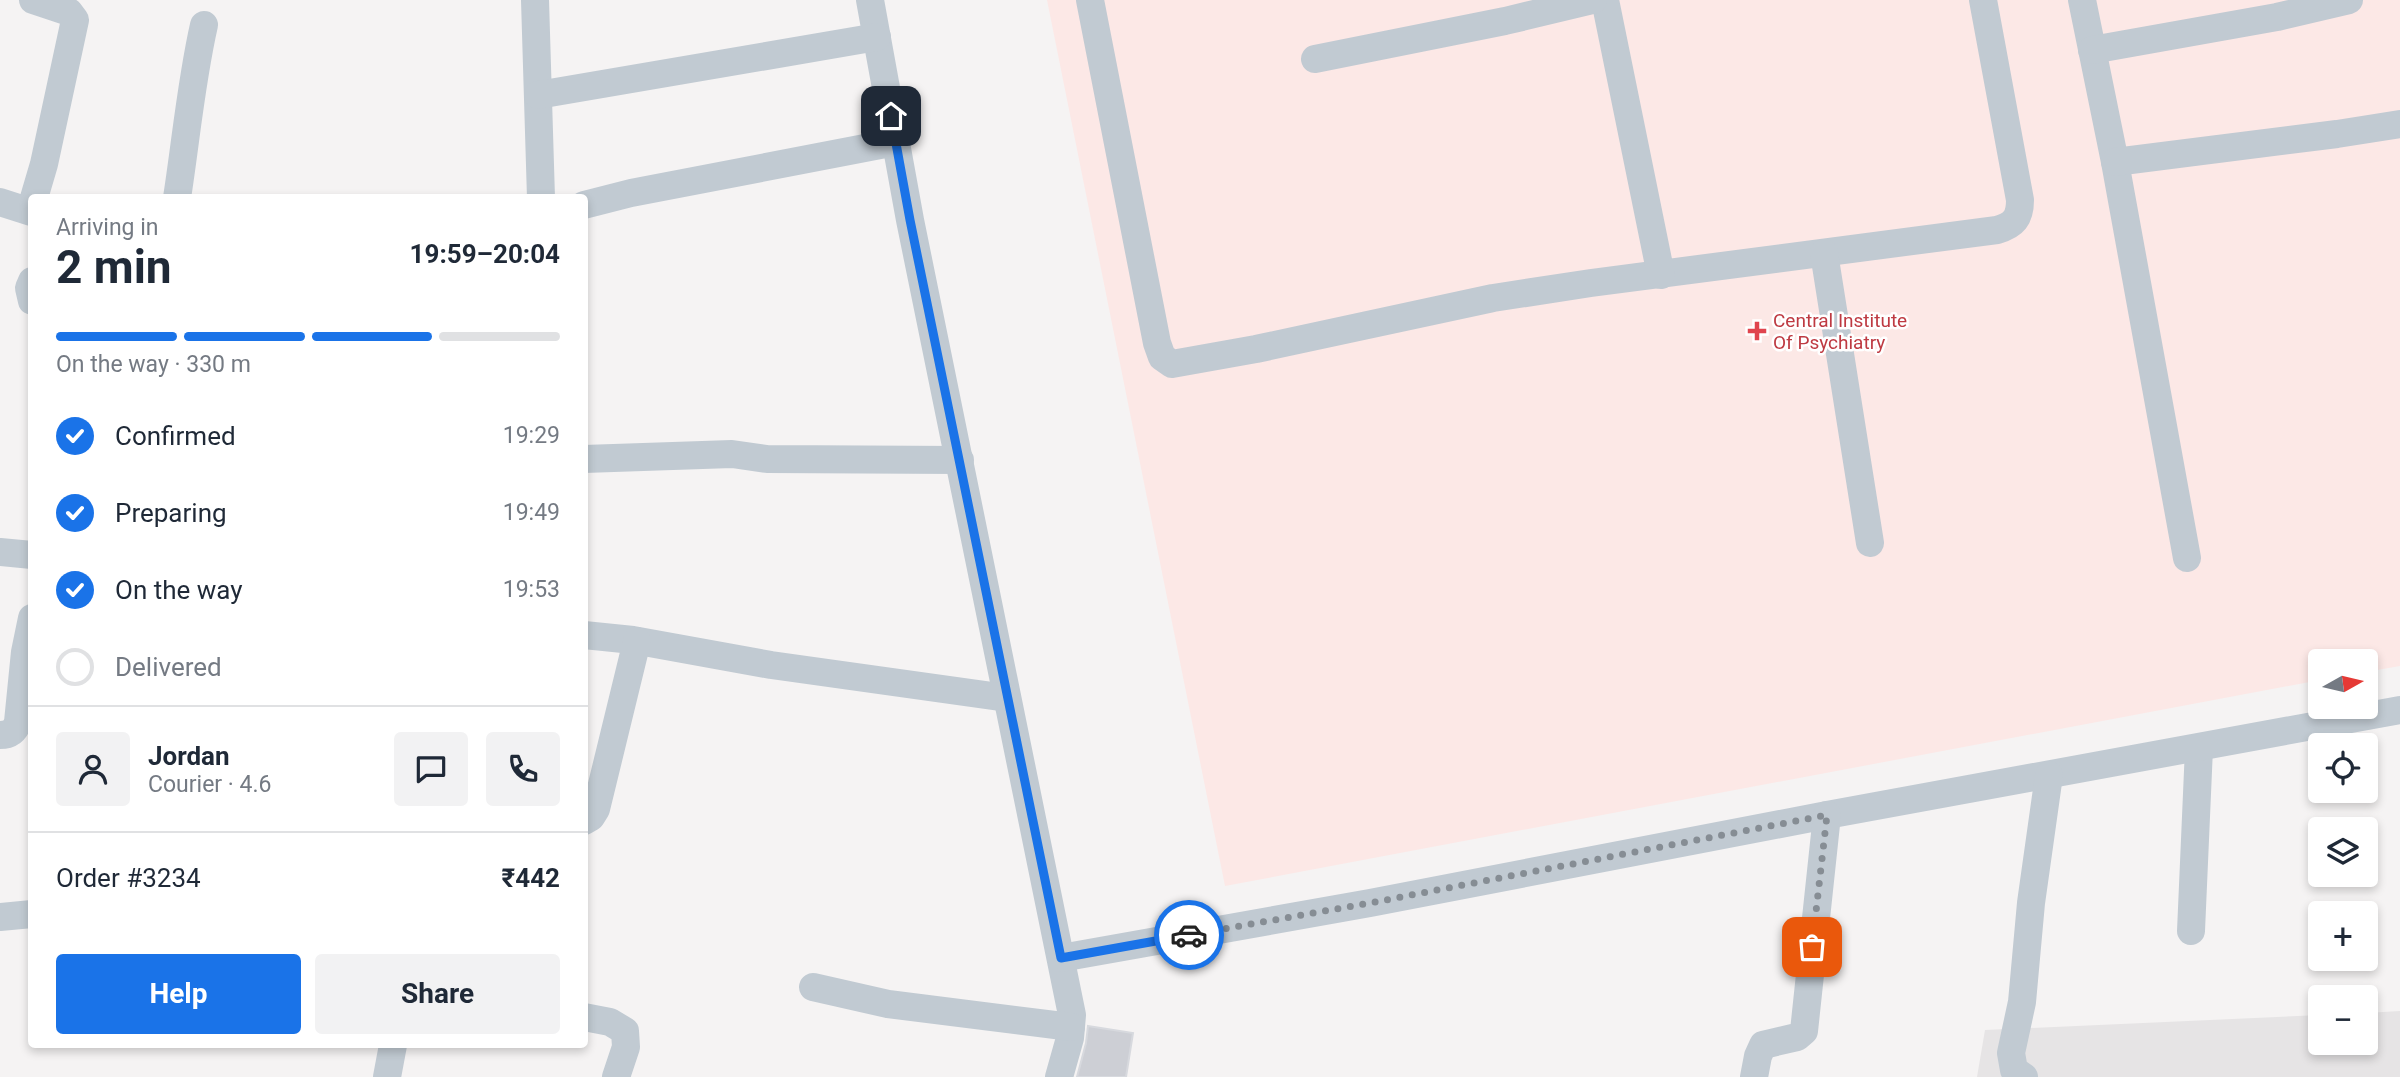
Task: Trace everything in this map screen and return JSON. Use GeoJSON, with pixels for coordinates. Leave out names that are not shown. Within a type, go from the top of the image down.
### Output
{"type":"FeatureCollection","features":[{"type":"Feature","properties":{"kind":"street"},"geometry":{"type":"LineString","coordinates":[[33,0],[69,12],[75,20],[35,194]]}},
{"type":"Feature","properties":{"kind":"street"},"geometry":{"type":"LineString","coordinates":[[535,0],[541,194]]}},
{"type":"Feature","properties":{"kind":"street"},"geometry":{"type":"LineString","coordinates":[[870,0],[896,142],[1072,1016],[1059,1077]]}},
{"type":"Feature","properties":{"kind":"street"},"geometry":{"type":"LineString","coordinates":[[1090,0],[1157,343],[1166,362],[1179,364],[1493,298],[2009,227],[2016,220],[2020,200],[1983,0]]}},
{"type":"Feature","properties":{"kind":"street"},"geometry":{"type":"LineString","coordinates":[[1315,59],[1505,21],[1593,0]]}},
{"type":"Feature","properties":{"kind":"street"},"geometry":{"type":"LineString","coordinates":[[1605,0],[1661,275]]}},
{"type":"Feature","properties":{"kind":"street"},"geometry":{"type":"LineString","coordinates":[[2082,0],[2115,162],[2187,558]]}},
{"type":"Feature","properties":{"kind":"street"},"geometry":{"type":"LineString","coordinates":[[2092,50],[2277,17],[2349,0]]}},
{"type":"Feature","properties":{"kind":"street"},"geometry":{"type":"LineString","coordinates":[[178,194],[188,133],[194,67],[204,25]]}},
{"type":"Feature","properties":{"kind":"street"},"geometry":{"type":"LineString","coordinates":[[538,95],[877,37]]}},
{"type":"Feature","properties":{"kind":"street"},"geometry":{"type":"LineString","coordinates":[[2115,162],[2400,124]]}},
{"type":"Feature","properties":{"kind":"street"},"geometry":{"type":"LineString","coordinates":[[588,204],[631,193],[896,142]]}},
{"type":"Feature","properties":{"kind":"street"},"geometry":{"type":"LineString","coordinates":[[0,202],[28,211]]}},
{"type":"Feature","properties":{"kind":"street"},"geometry":{"type":"LineString","coordinates":[[1824,253],[1870,543]]}},
{"type":"Feature","properties":{"kind":"street"},"geometry":{"type":"LineString","coordinates":[[588,458],[732,454],[767,458],[960,460]]}},
{"type":"Feature","properties":{"kind":"street"},"geometry":{"type":"LineString","coordinates":[[0,552],[28,555]]}},
{"type":"Feature","properties":{"kind":"street"},"geometry":{"type":"LineString","coordinates":[[588,635],[637,641],[771,666],[1007,698]]}},
{"type":"Feature","properties":{"kind":"street"},"geometry":{"type":"LineString","coordinates":[[0,735],[11,733],[18,722],[28,637]]}},
{"type":"Feature","properties":{"kind":"street"},"geometry":{"type":"LineString","coordinates":[[588,819],[596,809],[637,641]]}},
{"type":"Feature","properties":{"kind":"street"},"geometry":{"type":"LineString","coordinates":[[1061,958],[1370,903],[2400,709]]}},
{"type":"Feature","properties":{"kind":"street"},"geometry":{"type":"LineString","coordinates":[[2191,931],[2199,748]]}},
{"type":"Feature","properties":{"kind":"street"},"geometry":{"type":"LineString","coordinates":[[2024,1077],[2014,1070],[2011,1053],[2022,1002],[2031,902],[2049,775]]}},
{"type":"Feature","properties":{"kind":"street"},"geometry":{"type":"LineString","coordinates":[[1754,1077],[1763,1045],[1797,1037],[1804,1031],[1827,815]]}},
{"type":"Feature","properties":{"kind":"street"},"geometry":{"type":"LineString","coordinates":[[0,918],[28,914]]}},
{"type":"Feature","properties":{"kind":"street"},"geometry":{"type":"LineString","coordinates":[[813,987],[888,1004],[1071,1027]]}},
{"type":"Feature","properties":{"kind":"street"},"geometry":{"type":"LineString","coordinates":[[588,1018],[610,1022],[625,1031],[626,1047],[616,1077]]}},
{"type":"Feature","properties":{"kind":"street"},"geometry":{"type":"LineString","coordinates":[[387,1077],[392,1048]]}},
{"type":"Feature","properties":{"kind":"shaded area","name":"Central Institute Of Psychiatry"},"geometry":{"type":"Polygon","coordinates":[[[1047,0],[2400,0],[2400,666],[2378,670],[2378,649],[2308,649],[2308,682],[1225,886],[1047,0]]]}},
{"type":"Feature","properties":{"kind":"shaded area"},"geometry":{"type":"Polygon","coordinates":[[[2400,1011],[2400,1077],[1977,1077],[1985,1030],[2308,1016],[2308,1055],[2378,1055],[2378,1012],[2400,1011]]]}},
{"type":"Feature","properties":{"kind":"building"},"geometry":{"type":"Polygon","coordinates":[[[1088,1026],[1133,1033],[1126,1077],[1077,1077],[1088,1026]]]}},
{"type":"Feature","properties":{"kind":"way so far"},"geometry":{"type":"LineString","coordinates":[[1189,935],[1827,815],[1812,947]]}},
{"type":"Feature","properties":{"kind":"place","name":"Central Institute Of Psychiatry"},"geometry":{"type":"Point","coordinates":[1757,331]}},
{"type":"Feature","properties":{"kind":"route"},"geometry":{"type":"LineString","coordinates":[[891,116],[1061,958],[1189,935]]}}]}
